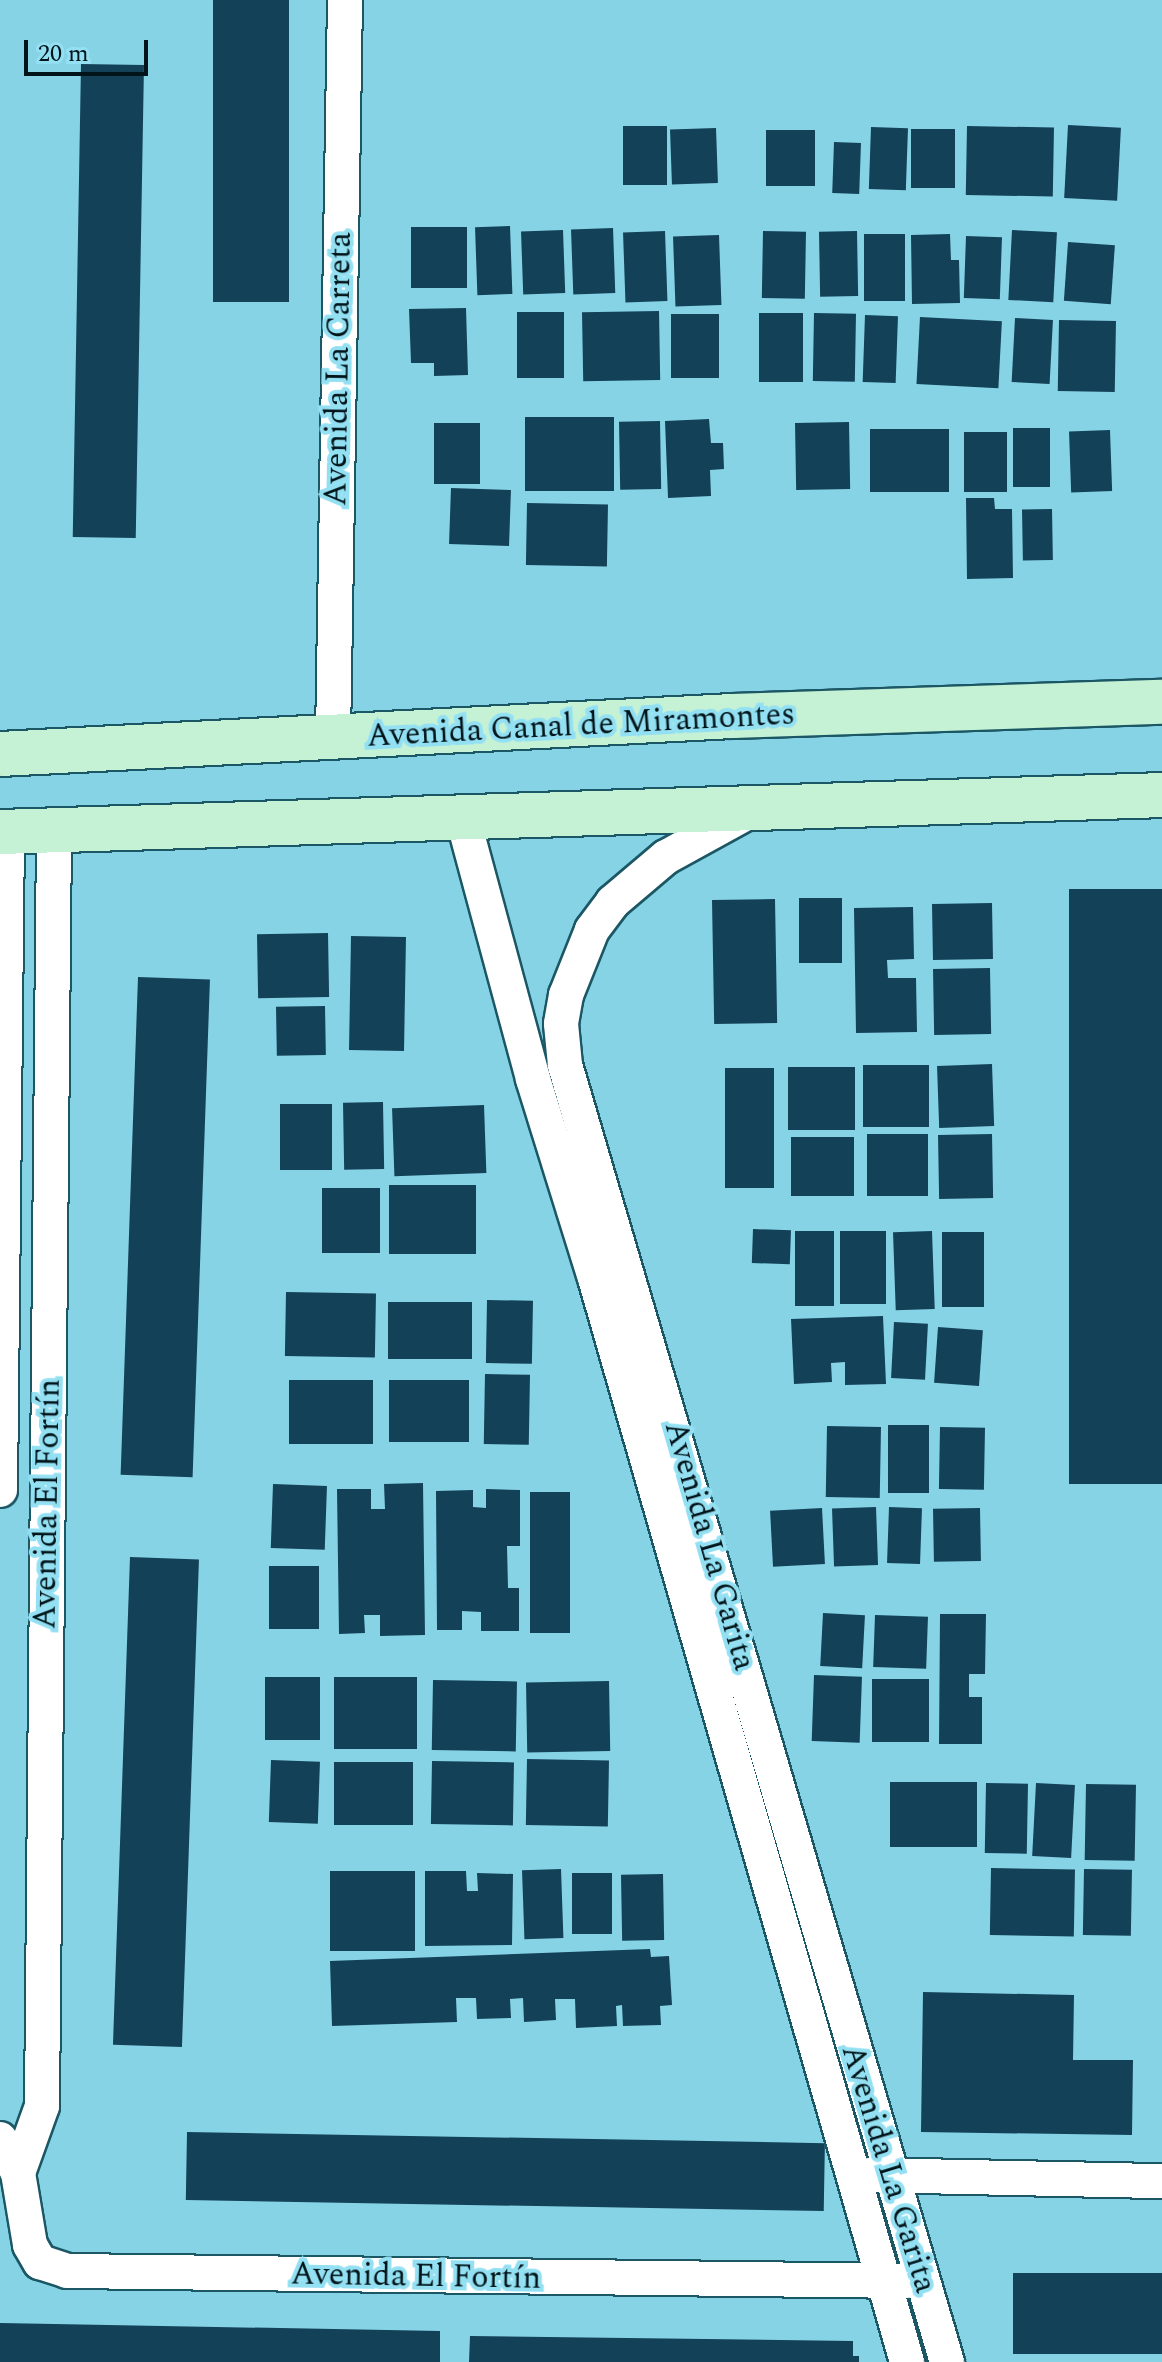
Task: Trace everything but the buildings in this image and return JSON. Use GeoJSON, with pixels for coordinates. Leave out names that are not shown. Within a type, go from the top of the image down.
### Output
{"type":"FeatureCollection","features":[{"type":"Feature","properties":{"kind":"main road","name":"Avenida Canal de Miramontes"},"geometry":{"type":"LineString","coordinates":[[0,754],[732,716],[1162,702]]}},
{"type":"Feature","properties":{"kind":"main road"},"geometry":{"type":"LineString","coordinates":[[4,832],[1162,795]]}},
{"type":"Feature","properties":{"kind":"street","name":"Avenida La Carreta"},"geometry":{"type":"LineString","coordinates":[[333,739],[345,0]]}},
{"type":"Feature","properties":{"kind":"street","name":"Avenida La Garita"},"geometry":{"type":"LineString","coordinates":[[755,809],[694,838],[613,902],[576,962],[561,1024],[570,1084],[920,2280],[947,2362]]}},
{"type":"Feature","properties":{"kind":"street","name":"Avenida La Garita"},"geometry":{"type":"LineString","coordinates":[[463,819],[533,1079],[595,1278],[907,2362]]}},
{"type":"Feature","properties":{"kind":"street","name":"Avenida El Fortín"},"geometry":{"type":"LineString","coordinates":[[18,2173],[42,2106],[54,830]]}},
{"type":"Feature","properties":{"kind":"street","name":"Avenida El Fortín"},"geometry":{"type":"LineString","coordinates":[[0,1490],[4,832]]}},
{"type":"Feature","properties":{"kind":"street","name":"Avenida El Fortín"},"geometry":{"type":"LineString","coordinates":[[0,2139],[18,2173],[30,2245],[40,2262],[67,2271],[920,2280]]}},
{"type":"Feature","properties":{"kind":"street"},"geometry":{"type":"LineString","coordinates":[[852,2174],[1162,2181]]}}]}
